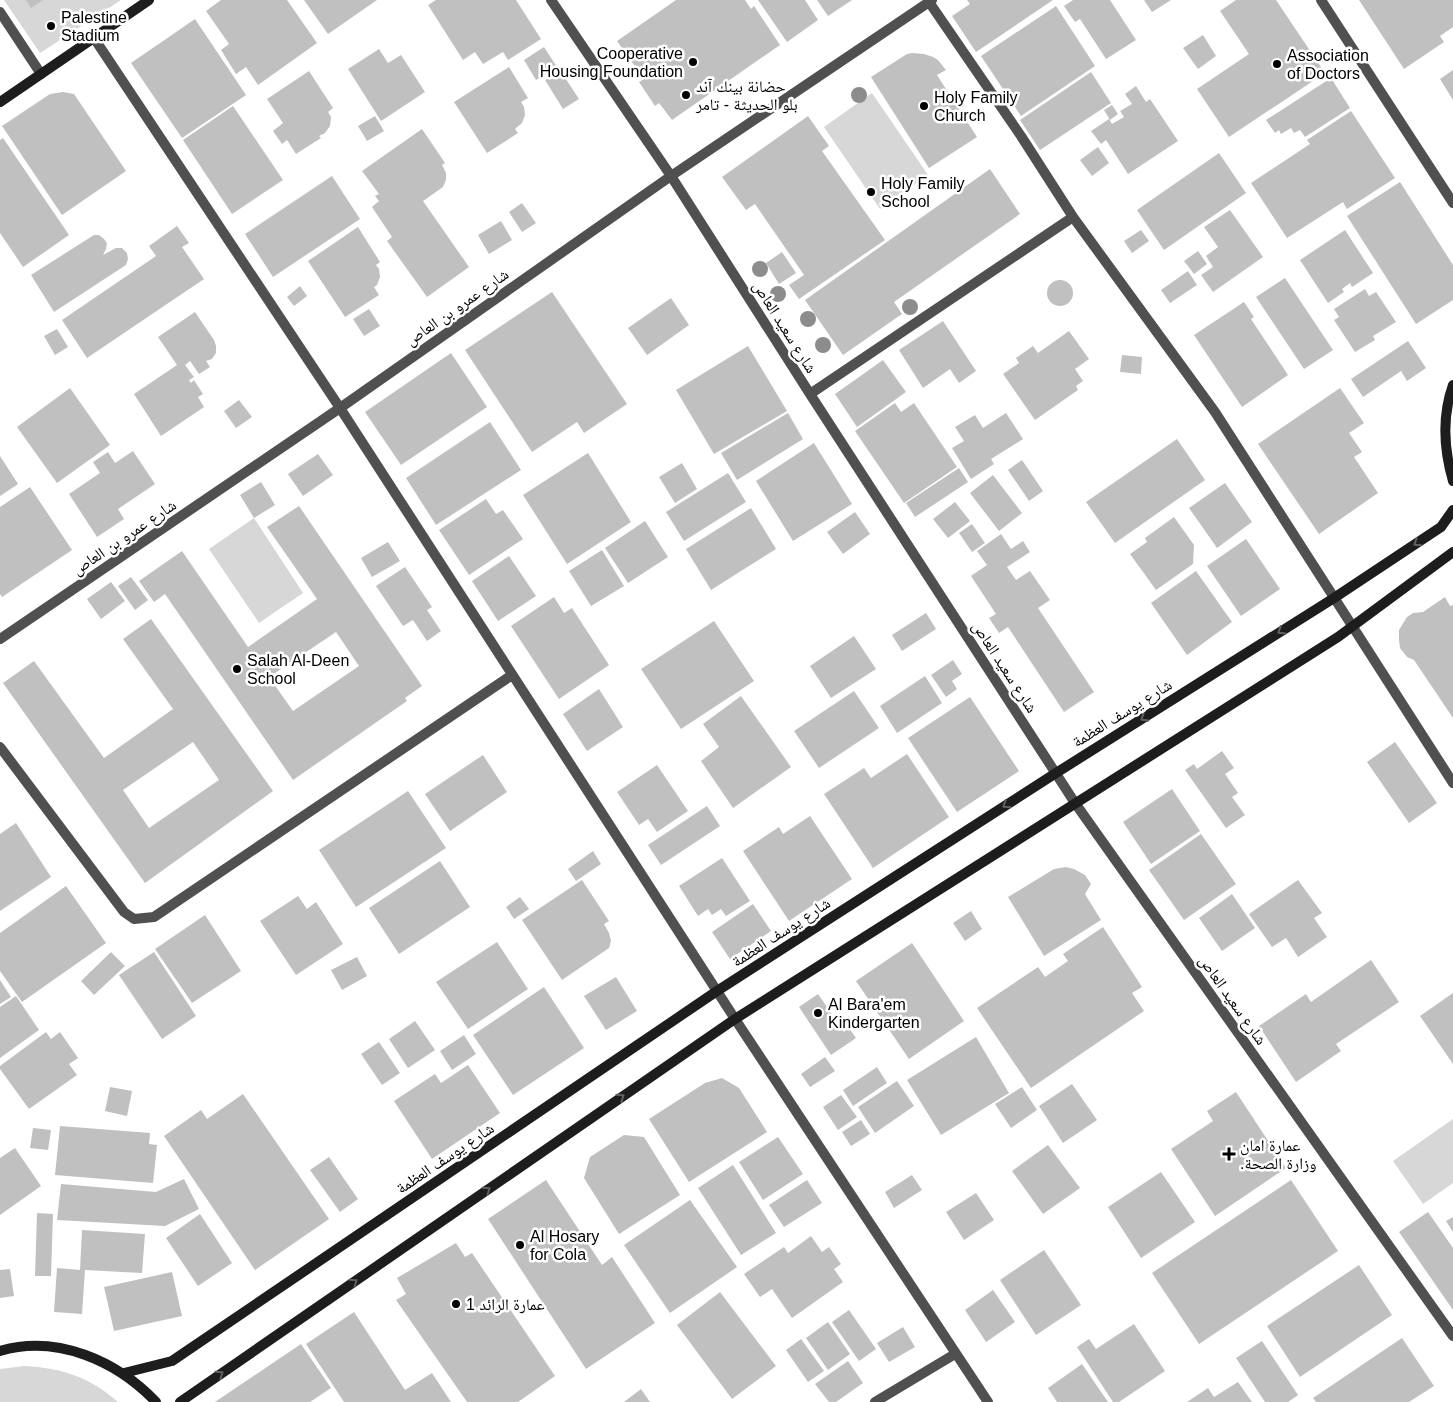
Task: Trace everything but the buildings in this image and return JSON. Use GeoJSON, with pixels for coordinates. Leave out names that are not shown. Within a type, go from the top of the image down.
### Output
{"type":"FeatureCollection","features":[{"type":"Feature","properties":{"kind":"street"},"geometry":{"type":"LineString","coordinates":[[0,102],[149,0]]}},
{"type":"Feature","properties":{"kind":"street","name":"شارع سعيد العاص"},"geometry":{"type":"LineString","coordinates":[[551,0],[671,176],[1075,803],[1453,1336]]}},
{"type":"Feature","properties":{"kind":"street"},"geometry":{"type":"LineString","coordinates":[[1321,0],[1453,204]]}},
{"type":"Feature","properties":{"kind":"street"},"geometry":{"type":"LineString","coordinates":[[930,1],[1073,217],[1215,412],[1453,783]]}},
{"type":"Feature","properties":{"kind":"street","name":"شارع عمرو بن العاص"},"geometry":{"type":"LineString","coordinates":[[0,639],[340,408],[671,176],[930,1]]}},
{"type":"Feature","properties":{"kind":"street"},"geometry":{"type":"LineString","coordinates":[[0,12],[41,74]]}},
{"type":"Feature","properties":{"kind":"street"},"geometry":{"type":"LineString","coordinates":[[94,38],[340,408],[735,1019],[988,1402]]}},
{"type":"Feature","properties":{"kind":"street"},"geometry":{"type":"LineString","coordinates":[[810,394],[1073,217]]}},
{"type":"Feature","properties":{"kind":"street"},"geometry":{"type":"LineString","coordinates":[[1453,385],[1447,408],[1445,427],[1448,464],[1453,482]]}},
{"type":"Feature","properties":{"kind":"street","name":"شارع يوسف العظمة"},"geometry":{"type":"LineString","coordinates":[[124,1373],[172,1361],[717,991],[1056,773],[1334,598],[1441,527],[1453,510]]}},
{"type":"Feature","properties":{"kind":"street"},"geometry":{"type":"LineString","coordinates":[[180,1402],[735,1019],[1338,637],[1453,552]]}},
{"type":"Feature","properties":{"kind":"street"},"geometry":{"type":"LineString","coordinates":[[0,747],[124,912],[134,919],[154,917],[512,675]]}},
{"type":"Feature","properties":{"kind":"street"},"geometry":{"type":"LineString","coordinates":[[0,1351],[29,1346],[79,1352],[103,1361],[124,1373],[143,1388],[156,1402]]}},
{"type":"Feature","properties":{"kind":"street"},"geometry":{"type":"LineString","coordinates":[[875,1402],[955,1354]]}},
{"type":"Feature","properties":{"kind":"shaded area","name":"Palestine Stadium"},"geometry":{"type":"Polygon","coordinates":[[[4,0],[121,0],[40,53],[4,0]]]}},
{"type":"Feature","properties":{"kind":"shaded area"},"geometry":{"type":"Polygon","coordinates":[[[872,93],[928,175],[880,209],[824,127],[872,93]]]}},
{"type":"Feature","properties":{"kind":"shaded area"},"geometry":{"type":"Polygon","coordinates":[[[254,518],[303,593],[259,623],[209,549],[254,518]]]}},
{"type":"Feature","properties":{"kind":"shaded area"},"geometry":{"type":"Polygon","coordinates":[[[1453,1119],[1453,1183],[1423,1204],[1393,1161],[1453,1119]]]}},
{"type":"Feature","properties":{"kind":"shaded area"},"geometry":{"type":"Polygon","coordinates":[[[24,1366],[51,1369],[75,1375],[97,1386],[118,1402],[0,1402],[0,1369],[24,1366]]]}},
{"type":"Feature","properties":{"kind":"place","name":"Palestine Stadium"},"geometry":{"type":"Point","coordinates":[51,26]}},
{"type":"Feature","properties":{"kind":"place","name":"Cooperative Housing Foundation"},"geometry":{"type":"Point","coordinates":[693,62]}},
{"type":"Feature","properties":{"kind":"place","name":"Association of Doctors"},"geometry":{"type":"Point","coordinates":[1277,64]}},
{"type":"Feature","properties":{"kind":"place","name":"حضانة بينك آند بلو الحديثة - تامر"},"geometry":{"type":"Point","coordinates":[686,95]}},
{"type":"Feature","properties":{"kind":"place","name":"Holy Family Church"},"geometry":{"type":"Point","coordinates":[924,106]}},
{"type":"Feature","properties":{"kind":"place","name":"Holy Family School"},"geometry":{"type":"Point","coordinates":[871,192]}},
{"type":"Feature","properties":{"kind":"place","name":"Salah Al-Deen School"},"geometry":{"type":"Point","coordinates":[237,669]}},
{"type":"Feature","properties":{"kind":"place","name":"Al Bara'em Kindergarten"},"geometry":{"type":"Point","coordinates":[818,1013]}},
{"type":"Feature","properties":{"kind":"place","name":"عمارة امان .وزارة الصحة"},"geometry":{"type":"Point","coordinates":[1229,1154]}},
{"type":"Feature","properties":{"kind":"place","name":"Al Hosary for Cola"},"geometry":{"type":"Point","coordinates":[520,1245]}},
{"type":"Feature","properties":{"kind":"place","name":"عمارة الرائد 1"},"geometry":{"type":"Point","coordinates":[456,1304]}}]}
